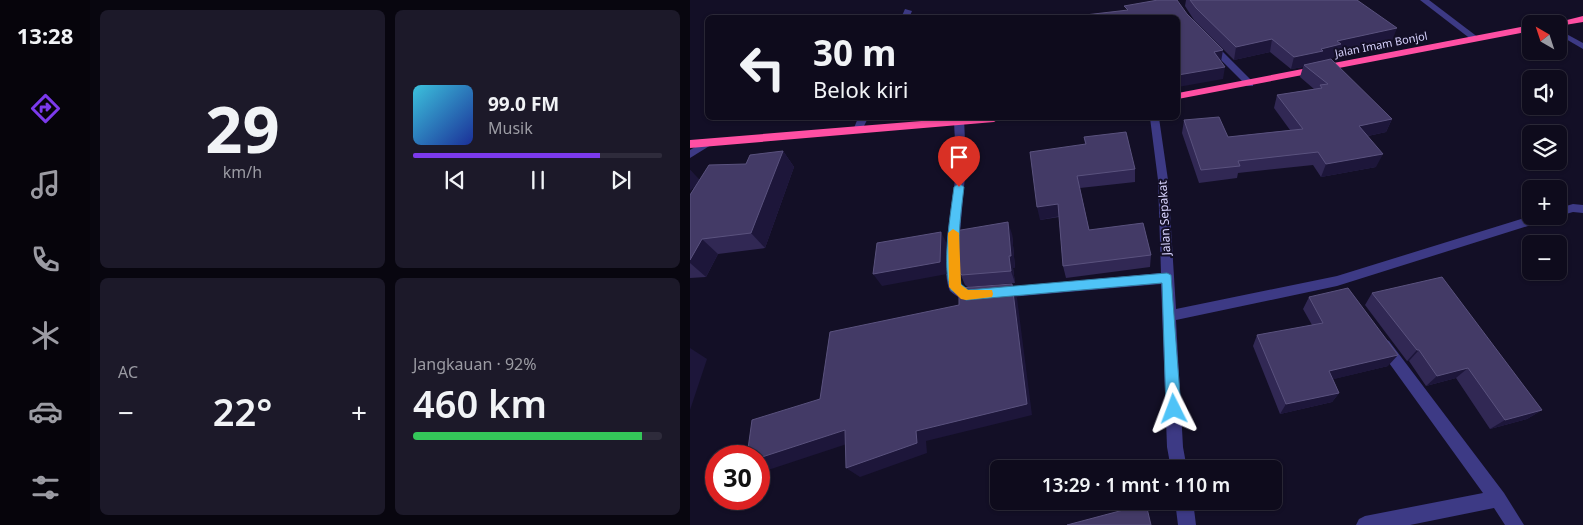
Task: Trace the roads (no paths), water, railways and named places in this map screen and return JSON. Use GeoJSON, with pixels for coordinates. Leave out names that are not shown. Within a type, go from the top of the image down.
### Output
{"type":"FeatureCollection","features":[{"type":"Feature","properties":{"kind":"highway"},"geometry":{"type":"LineString","coordinates":[[1568,22],[1583,19]]}},
{"type":"Feature","properties":{"kind":"highway","name":"Jalan Imam Bonjol"},"geometry":{"type":"LineString","coordinates":[[1180,96],[1250,84],[1522,30]]}},
{"type":"Feature","properties":{"kind":"highway"},"geometry":{"type":"LineString","coordinates":[[690,144],[861,123],[934,120]]}},
{"type":"Feature","properties":{"kind":"street"},"geometry":{"type":"LineString","coordinates":[[1424,0],[1475,38]]}},
{"type":"Feature","properties":{"kind":"street"},"geometry":{"type":"LineString","coordinates":[[1203,36],[1250,84]]}},
{"type":"Feature","properties":{"kind":"street"},"geometry":{"type":"LineString","coordinates":[[1568,38],[1583,47]]}},
{"type":"Feature","properties":{"kind":"street"},"geometry":{"type":"LineString","coordinates":[[959,120],[961,169],[952,237],[955,287],[966,295],[1167,278]]}},
{"type":"Feature","properties":{"kind":"street","name":"Jalan Sepakat"},"geometry":{"type":"LineString","coordinates":[[1154,120],[1163,180],[1175,447],[1177,460]]}},
{"type":"Feature","properties":{"kind":"street"},"geometry":{"type":"LineString","coordinates":[[690,155],[708,143]]}},
{"type":"Feature","properties":{"kind":"street"},"geometry":{"type":"LineString","coordinates":[[1567,210],[1583,209]]}},
{"type":"Feature","properties":{"kind":"street"},"geometry":{"type":"LineString","coordinates":[[1169,316],[1337,281],[1522,223]]}},
{"type":"Feature","properties":{"kind":"street"},"geometry":{"type":"LineString","coordinates":[[1337,281],[1348,297]]}},
{"type":"Feature","properties":{"kind":"street"},"geometry":{"type":"LineString","coordinates":[[1377,336],[1498,499],[1515,525]]}},
{"type":"Feature","properties":{"kind":"street"},"geometry":{"type":"LineString","coordinates":[[1365,525],[1498,499]]}},
{"type":"Feature","properties":{"kind":"street"},"geometry":{"type":"LineString","coordinates":[[1186,510],[1188,525]]}}]}
